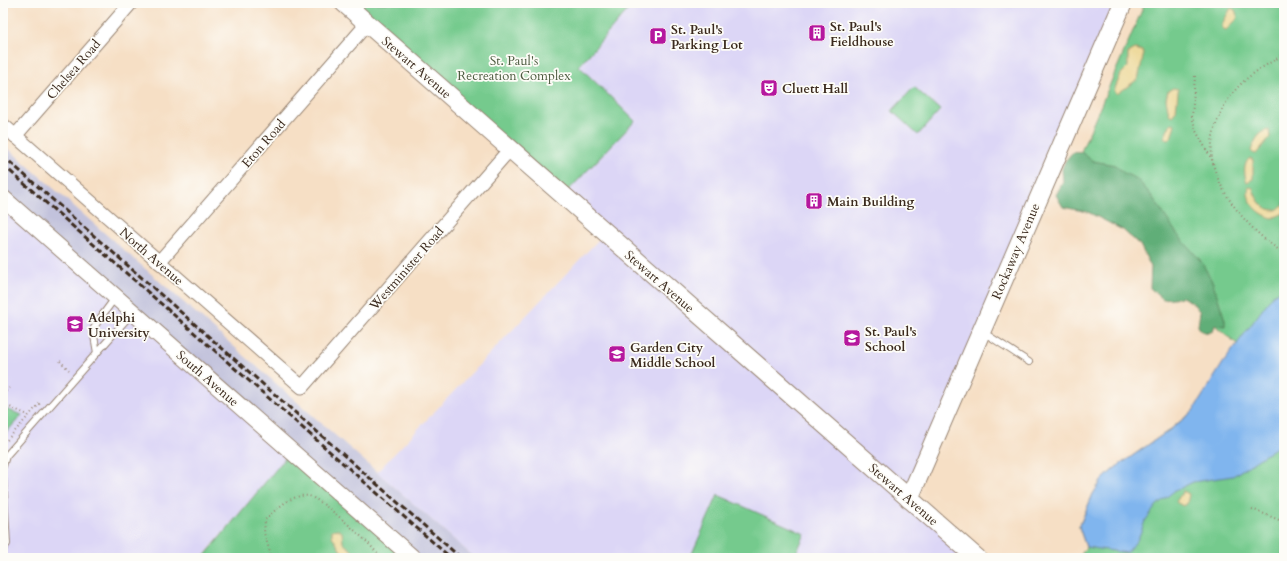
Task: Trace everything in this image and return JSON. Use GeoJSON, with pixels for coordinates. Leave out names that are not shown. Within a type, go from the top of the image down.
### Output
{"type":"FeatureCollection","features":[{"type":"Feature","properties":{"kind":"main road","name":"Stewart Avenue"},"geometry":{"type":"LineString","coordinates":[[344,3],[977,558]]}},
{"type":"Feature","properties":{"kind":"main road","name":"Rockaway Avenue"},"geometry":{"type":"LineString","coordinates":[[909,499],[1123,3]]}},
{"type":"Feature","properties":{"kind":"street","name":"Chelsea Road"},"geometry":{"type":"LineString","coordinates":[[15,136],[131,3]]}},
{"type":"Feature","properties":{"kind":"street","name":"Eton Road"},"geometry":{"type":"LineString","coordinates":[[159,262],[367,24]]}},
{"type":"Feature","properties":{"kind":"street","name":"North Avenue"},"geometry":{"type":"LineString","coordinates":[[3,125],[302,387]]}},
{"type":"Feature","properties":{"kind":"street","name":"Westminister Road"},"geometry":{"type":"LineString","coordinates":[[302,387],[510,149]]}},
{"type":"Feature","properties":{"kind":"street","name":"South Avenue"},"geometry":{"type":"LineString","coordinates":[[3,198],[413,558]]}},
{"type":"Feature","properties":{"kind":"lane"},"geometry":{"type":"LineString","coordinates":[[97,353],[93,330],[116,297]]}},
{"type":"Feature","properties":{"kind":"lane"},"geometry":{"type":"LineString","coordinates":[[3,466],[6,456],[133,312]]}},
{"type":"Feature","properties":{"kind":"lane"},"geometry":{"type":"LineString","coordinates":[[981,331],[1029,362]]}},
{"type":"Feature","properties":{"kind":"lane"},"geometry":{"type":"LineString","coordinates":[[3,477],[7,544],[3,549]]}},
{"type":"Feature","properties":{"kind":"path"},"geometry":{"type":"LineString","coordinates":[[1213,160],[1212,150],[1218,119],[1229,99],[1249,76],[1284,54]]}},
{"type":"Feature","properties":{"kind":"path"},"geometry":{"type":"LineString","coordinates":[[1195,76],[1192,117],[1196,131],[1213,160],[1222,186],[1236,209],[1254,229],[1275,248],[1284,253]]}},
{"type":"Feature","properties":{"kind":"path"},"geometry":{"type":"LineString","coordinates":[[1282,103],[1284,94]]}},
{"type":"Feature","properties":{"kind":"path"},"geometry":{"type":"LineString","coordinates":[[60,361],[70,370]]}},
{"type":"Feature","properties":{"kind":"path"},"geometry":{"type":"LineString","coordinates":[[3,394],[8,388]]}},
{"type":"Feature","properties":{"kind":"path"},"geometry":{"type":"LineString","coordinates":[[3,404],[28,415]]}},
{"type":"Feature","properties":{"kind":"path"},"geometry":{"type":"LineString","coordinates":[[272,558],[264,532],[265,520],[275,510],[294,498],[309,496],[356,532],[380,558]]}},
{"type":"Feature","properties":{"kind":"path"},"geometry":{"type":"LineString","coordinates":[[1252,509],[1284,522]]}},
{"type":"Feature","properties":{"kind":"shaded area","name":"St. Paul's School"},"geometry":{"type":"Polygon","coordinates":[[[634,3],[1123,3],[910,498],[978,558],[475,558],[377,472],[605,233],[563,196],[635,121],[579,66],[634,3]]]}},
{"type":"Feature","properties":{"kind":"shaded area"},"geometry":{"type":"Polygon","coordinates":[[[3,144],[475,558],[413,558],[3,200],[3,144]]]}},
{"type":"Feature","properties":{"kind":"shaded area","name":"Adelphi University"},"geometry":{"type":"Polygon","coordinates":[[[3,198],[291,451],[202,558],[3,558],[3,198]]]}},
{"type":"Feature","properties":{"kind":"green space","name":"St. Paul's Recreation Complex"},"geometry":{"type":"Polygon","coordinates":[[[343,3],[634,3],[579,66],[635,121],[563,196],[343,3]]]}},
{"type":"Feature","properties":{"kind":"green space"},"geometry":{"type":"Polygon","coordinates":[[[1145,3],[1284,3],[1284,558],[1079,558],[1086,547],[1079,527],[1093,494],[1102,480],[1115,468],[1171,429],[1193,411],[1237,344],[1208,319],[1166,268],[1123,230],[1061,198],[1145,3]]]}},
{"type":"Feature","properties":{"kind":"green space"},"geometry":{"type":"Polygon","coordinates":[[[914,87],[940,110],[918,135],[892,111],[914,87]]]}},
{"type":"Feature","properties":{"kind":"green space"},"geometry":{"type":"Polygon","coordinates":[[[1081,152],[1093,161],[1115,165],[1124,173],[1137,179],[1151,195],[1177,234],[1201,261],[1213,283],[1225,320],[1225,326],[1215,325],[1213,331],[1208,333],[1201,331],[1198,326],[1200,312],[1192,302],[1182,297],[1163,299],[1150,288],[1151,267],[1140,245],[1123,230],[1088,212],[1063,207],[1056,195],[1063,182],[1062,169],[1065,161],[1072,153],[1081,152]]]}},
{"type":"Feature","properties":{"kind":"green space"},"geometry":{"type":"Polygon","coordinates":[[[3,408],[22,415],[3,436],[3,408]]]}},
{"type":"Feature","properties":{"kind":"green space"},"geometry":{"type":"Polygon","coordinates":[[[291,451],[410,558],[203,558],[291,451]]]}},
{"type":"Feature","properties":{"kind":"green space"},"geometry":{"type":"Polygon","coordinates":[[[718,495],[805,534],[794,558],[690,558],[718,495]]]}},
{"type":"Feature","properties":{"kind":"sand"},"geometry":{"type":"Polygon","coordinates":[[[1231,8],[1235,10],[1238,18],[1226,30],[1222,28],[1222,24],[1231,8]]]}},
{"type":"Feature","properties":{"kind":"sand"},"geometry":{"type":"Polygon","coordinates":[[[1135,49],[1143,51],[1144,53],[1138,79],[1117,94],[1114,91],[1121,74],[1128,67],[1128,53],[1135,49]]]}},
{"type":"Feature","properties":{"kind":"sand"},"geometry":{"type":"Polygon","coordinates":[[[1173,88],[1178,89],[1178,92],[1176,111],[1172,116],[1169,114],[1166,99],[1168,91],[1173,88]]]}},
{"type":"Feature","properties":{"kind":"sand"},"geometry":{"type":"Polygon","coordinates":[[[1171,123],[1175,124],[1171,138],[1167,140],[1164,138],[1171,123]]]}},
{"type":"Feature","properties":{"kind":"sand"},"geometry":{"type":"Polygon","coordinates":[[[1269,130],[1270,137],[1256,154],[1253,153],[1251,151],[1257,138],[1262,132],[1269,130]]]}},
{"type":"Feature","properties":{"kind":"sand"},"geometry":{"type":"Polygon","coordinates":[[[1250,158],[1253,160],[1253,179],[1247,182],[1245,169],[1246,163],[1250,158]]]}},
{"type":"Feature","properties":{"kind":"sand"},"geometry":{"type":"Polygon","coordinates":[[[1249,187],[1253,188],[1258,200],[1268,209],[1277,210],[1284,204],[1284,213],[1273,218],[1263,214],[1251,202],[1248,192],[1249,187]]]}},
{"type":"Feature","properties":{"kind":"sand"},"geometry":{"type":"Polygon","coordinates":[[[1183,491],[1189,494],[1187,504],[1183,506],[1176,502],[1183,491]]]}},
{"type":"Feature","properties":{"kind":"sand"},"geometry":{"type":"Polygon","coordinates":[[[337,529],[342,532],[343,543],[356,554],[356,558],[345,558],[332,536],[332,530],[337,529]]]}},
{"type":"Feature","properties":{"kind":"water"},"geometry":{"type":"Polygon","coordinates":[[[1284,290],[1283,443],[1233,476],[1193,482],[1173,492],[1157,505],[1145,521],[1138,539],[1127,553],[1086,547],[1079,527],[1093,494],[1102,480],[1115,468],[1171,429],[1193,411],[1223,363],[1273,295],[1284,290]]]}},
{"type":"Feature","properties":{"kind":"railway"},"geometry":{"type":"LineString","coordinates":[[3,156],[461,558]]}},
{"type":"Feature","properties":{"kind":"railway"},"geometry":{"type":"LineString","coordinates":[[3,165],[451,558]]}},
{"type":"Feature","properties":{"kind":"place","name":"St. Paul's Fieldhouse"},"geometry":{"type":"Point","coordinates":[817,33]}},
{"type":"Feature","properties":{"kind":"place","name":"St. Paul's Parking Lot"},"geometry":{"type":"Point","coordinates":[658,36]}},
{"type":"Feature","properties":{"kind":"place","name":"Cluett Hall"},"geometry":{"type":"Point","coordinates":[769,88]}},
{"type":"Feature","properties":{"kind":"place","name":"Main Building"},"geometry":{"type":"Point","coordinates":[814,201]}},
{"type":"Feature","properties":{"kind":"place","name":"Adelphi University"},"geometry":{"type":"Point","coordinates":[75,324]}},
{"type":"Feature","properties":{"kind":"place","name":"St. Paul's School"},"geometry":{"type":"Point","coordinates":[852,338]}},
{"type":"Feature","properties":{"kind":"place","name":"Garden City Middle School"},"geometry":{"type":"Point","coordinates":[617,354]}}]}
